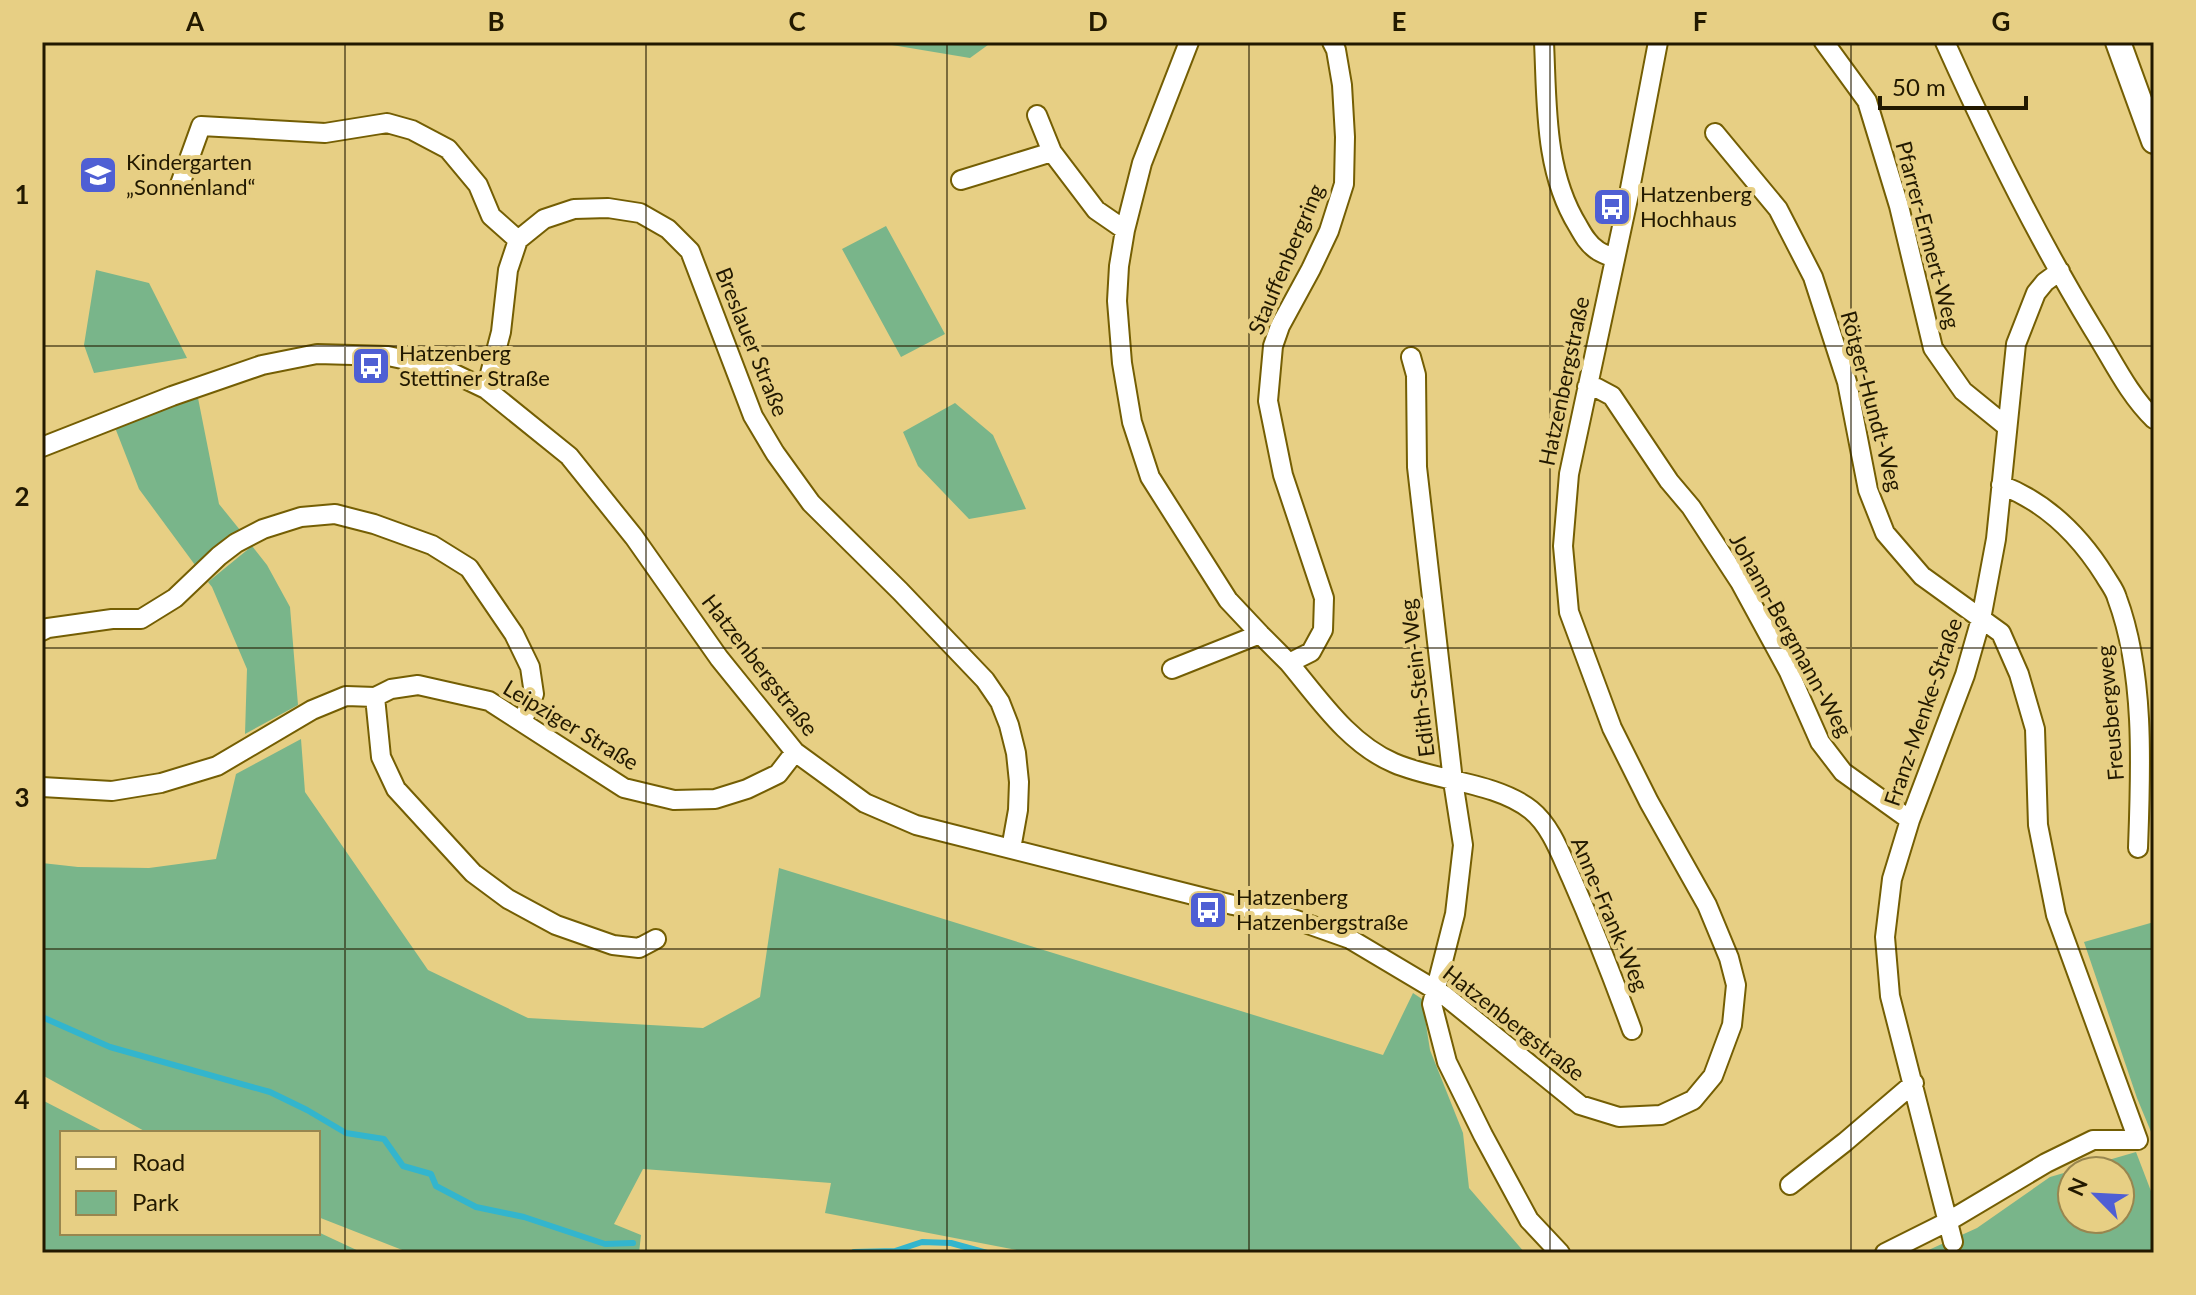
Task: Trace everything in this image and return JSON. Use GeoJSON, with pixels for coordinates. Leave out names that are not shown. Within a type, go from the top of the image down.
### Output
{"type":"FeatureCollection","features":[{"type":"Feature","properties":{"kind":"street"},"geometry":{"type":"LineString","coordinates":[[1189,42],[1142,163],[1119,266],[1117,301],[1122,363],[1132,422],[1150,477],[1228,600],[1289,663],[1339,722],[1366,746],[1393,763],[1453,781]]}},
{"type":"Feature","properties":{"kind":"street","name":"Stauffenbergring"},"geometry":{"type":"LineString","coordinates":[[1289,663],[1311,652],[1323,630],[1324,598],[1283,475],[1268,401],[1273,346],[1329,231],[1344,184],[1342,85],[1332,42]]}},
{"type":"Feature","properties":{"kind":"street"},"geometry":{"type":"LineString","coordinates":[[1544,42],[1548,128],[1560,186],[1571,215],[1589,244],[1598,252],[1614,258]]}},
{"type":"Feature","properties":{"kind":"street","name":"Hatzenbergstraße"},"geometry":{"type":"LineString","coordinates":[[42,447],[262,365],[317,354],[388,356],[440,367],[486,389],[569,456],[634,537],[719,658],[795,752],[865,803],[916,825],[1285,916],[1350,939],[1444,995],[1580,1105],[1619,1117],[1661,1115],[1693,1100],[1713,1076],[1732,1025],[1736,985],[1729,958],[1707,905],[1612,728],[1569,612],[1563,546],[1569,474],[1658,42]]}},
{"type":"Feature","properties":{"kind":"street","name":"Pfarrer-Ermert-Weg"},"geometry":{"type":"LineString","coordinates":[[1824,42],[1867,101],[1899,206],[1933,348],[1963,391],[2006,426]]}},
{"type":"Feature","properties":{"kind":"street"},"geometry":{"type":"LineString","coordinates":[[1945,42],[1988,133],[2060,271],[2137,401],[2154,419]]}},
{"type":"Feature","properties":{"kind":"street"},"geometry":{"type":"LineString","coordinates":[[2118,42],[2154,141]]}},
{"type":"Feature","properties":{"kind":"street"},"geometry":{"type":"LineString","coordinates":[[1037,115],[1052,152],[1096,210],[1125,230]]}},
{"type":"Feature","properties":{"kind":"street"},"geometry":{"type":"LineString","coordinates":[[179,187],[201,126],[325,133],[387,123],[412,130],[448,149],[478,185],[491,216],[518,240],[508,270],[501,332],[486,389]]}},
{"type":"Feature","properties":{"kind":"street","name":"Rötger-Hundt-Weg"},"geometry":{"type":"LineString","coordinates":[[1715,133],[1778,209],[1813,277],[1847,382],[1868,490],[1885,533],[1922,576],[2001,633],[2019,674],[2035,729],[2038,825],[2056,915],[2138,1140],[2093,1140],[2046,1163],[1947,1222]]}},
{"type":"Feature","properties":{"kind":"street"},"geometry":{"type":"LineString","coordinates":[[961,180],[1052,152]]}},
{"type":"Feature","properties":{"kind":"street","name":"Breslauer Straße"},"geometry":{"type":"LineString","coordinates":[[518,240],[544,219],[574,209],[608,208],[640,213],[668,229],[690,251],[753,416],[775,453],[811,503],[985,680],[1000,702],[1016,753],[1019,782],[1011,849]]}},
{"type":"Feature","properties":{"kind":"street","name":"Franz-Menke-Straße"},"geometry":{"type":"LineString","coordinates":[[1953,1242],[1890,996],[1885,937],[1892,879],[1910,820],[1965,675],[1981,619],[1996,539],[2016,344],[2036,293],[2060,271]]}},
{"type":"Feature","properties":{"kind":"street","name":"Edith-Stein-Weg"},"geometry":{"type":"LineString","coordinates":[[1411,357],[1416,375],[1417,467],[1463,845],[1455,914],[1432,1004],[1447,1062],[1483,1135],[1529,1220],[1560,1253]]}},
{"type":"Feature","properties":{"kind":"street","name":"Johann-Bergmann-Weg"},"geometry":{"type":"LineString","coordinates":[[1587,387],[1597,388],[1612,396],[1669,481],[1691,507],[1740,582],[1789,672],[1820,742],[1843,772],[1910,820]]}},
{"type":"Feature","properties":{"kind":"street","name":"Freusbergweg"},"geometry":{"type":"LineString","coordinates":[[2001,485],[2022,493],[2052,513],[2093,556],[2117,596],[2132,654],[2139,722],[2141,779],[2138,848]]}},
{"type":"Feature","properties":{"kind":"street"},"geometry":{"type":"LineString","coordinates":[[42,631],[112,619],[141,619],[175,598],[236,543],[263,529],[301,517],[335,514],[432,545],[469,568],[514,634],[530,667],[534,694],[522,722]]}},
{"type":"Feature","properties":{"kind":"street"},"geometry":{"type":"LineString","coordinates":[[1172,669],[1260,634]]}},
{"type":"Feature","properties":{"kind":"street","name":"Leipziger Straße"},"geometry":{"type":"LineString","coordinates":[[42,787],[112,791],[161,783],[217,766],[312,710],[346,696],[375,697],[391,689],[418,685],[489,701],[624,788],[674,800],[715,799],[747,789],[778,774],[795,752]]}},
{"type":"Feature","properties":{"kind":"street"},"geometry":{"type":"LineString","coordinates":[[375,697],[381,757],[396,789],[473,873],[508,899],[582,935],[613,945],[639,948],[656,939]]}},
{"type":"Feature","properties":{"kind":"street","name":"Anne-Frank-Weg"},"geometry":{"type":"LineString","coordinates":[[1453,781],[1510,796],[1532,811],[1545,825],[1587,914],[1632,1030]]}},
{"type":"Feature","properties":{"kind":"street"},"geometry":{"type":"LineString","coordinates":[[1790,1185],[1914,1083]]}},
{"type":"Feature","properties":{"kind":"street"},"geometry":{"type":"LineString","coordinates":[[1885,1253],[1947,1222]]}},
{"type":"Feature","properties":{"kind":"green space"},"geometry":{"type":"Polygon","coordinates":[[[855,42],[992,42],[970,58],[880,43],[855,42]]]}},
{"type":"Feature","properties":{"kind":"green space"},"geometry":{"type":"Polygon","coordinates":[[[886,226],[945,334],[901,357],[842,249],[886,226]]]}},
{"type":"Feature","properties":{"kind":"green space"},"geometry":{"type":"Polygon","coordinates":[[[96,270],[149,283],[187,358],[94,373],[84,345],[96,270]]]}},
{"type":"Feature","properties":{"kind":"green space"},"geometry":{"type":"Polygon","coordinates":[[[198,398],[219,504],[240,530],[195,565],[139,489],[114,425],[198,398]]]}},
{"type":"Feature","properties":{"kind":"green space"},"geometry":{"type":"Polygon","coordinates":[[[955,403],[993,435],[1026,509],[969,519],[918,466],[903,432],[955,403]]]}},
{"type":"Feature","properties":{"kind":"green space"},"geometry":{"type":"Polygon","coordinates":[[[252,546],[267,565],[290,607],[298,705],[245,734],[247,669],[208,582],[252,546]]]}},
{"type":"Feature","properties":{"kind":"green space"},"geometry":{"type":"Polygon","coordinates":[[[301,739],[305,792],[428,970],[528,1018],[703,1028],[760,997],[779,868],[1383,1055],[1413,993],[1422,999],[1430,1050],[1463,1133],[1469,1188],[1525,1253],[1032,1253],[825,1213],[831,1183],[643,1169],[614,1224],[641,1235],[639,1253],[410,1253],[320,1218],[320,1131],[144,1131],[42,1075],[42,863],[149,868],[216,859],[236,774],[301,739]]]}},
{"type":"Feature","properties":{"kind":"green space"},"geometry":{"type":"Polygon","coordinates":[[[2154,922],[2154,1139],[2084,942],[2154,922]]]}},
{"type":"Feature","properties":{"kind":"green space"},"geometry":{"type":"Polygon","coordinates":[[[42,1100],[102,1131],[60,1131],[60,1235],[320,1233],[363,1253],[42,1253],[42,1100]]]}},
{"type":"Feature","properties":{"kind":"green space"},"geometry":{"type":"Polygon","coordinates":[[[2136,1152],[2154,1199],[2154,1253],[1922,1253],[1977,1228],[2056,1175],[2056,1235],[2136,1235],[2136,1155],[2126,1155],[2136,1152]]]}},
{"type":"Feature","properties":{"kind":"waterway"},"geometry":{"type":"LineString","coordinates":[[42,1017],[110,1047],[270,1092],[346,1133],[384,1139],[403,1166],[431,1174],[436,1186],[476,1207],[524,1217],[605,1244],[633,1243]]}},
{"type":"Feature","properties":{"kind":"waterway"},"geometry":{"type":"LineString","coordinates":[[854,1252],[895,1251],[922,1242],[951,1243],[987,1253]]}},
{"type":"Feature","properties":{"kind":"place","name":"Kindergarten „Sonnenland“"},"geometry":{"type":"Point","coordinates":[98,175]}},
{"type":"Feature","properties":{"kind":"place","name":"Hatzenberg Hochhaus"},"geometry":{"type":"Point","coordinates":[1612,207]}},
{"type":"Feature","properties":{"kind":"place","name":"Hatzenberg Stettiner Straße"},"geometry":{"type":"Point","coordinates":[371,366]}},
{"type":"Feature","properties":{"kind":"place","name":"Hatzenberg Hatzenbergstraße"},"geometry":{"type":"Point","coordinates":[1208,910]}}]}
